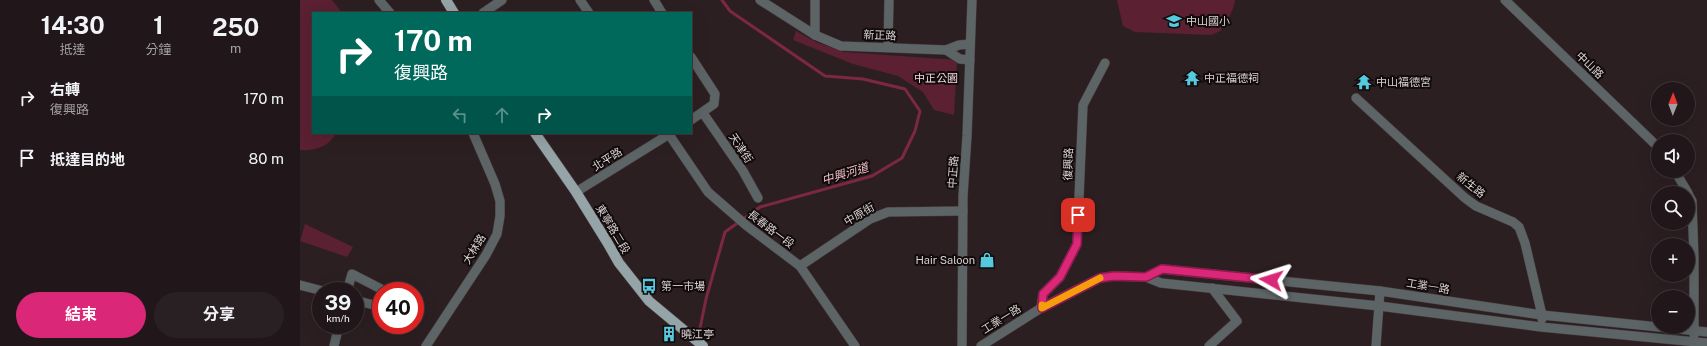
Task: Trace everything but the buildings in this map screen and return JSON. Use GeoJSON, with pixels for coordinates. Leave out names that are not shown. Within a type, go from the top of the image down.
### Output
{"type":"FeatureCollection","features":[{"type":"Feature","properties":{"kind":"main road"},"geometry":{"type":"LineString","coordinates":[[446,0],[453,12]]}},
{"type":"Feature","properties":{"kind":"main road","name":"東寧路二段"},"geometry":{"type":"LineString","coordinates":[[536,134],[576,192],[623,268],[648,301],[702,346]]}},
{"type":"Feature","properties":{"kind":"street"},"geometry":{"type":"LineString","coordinates":[[379,0],[389,12]]}},
{"type":"Feature","properties":{"kind":"street"},"geometry":{"type":"LineString","coordinates":[[484,12],[502,0]]}},
{"type":"Feature","properties":{"kind":"street"},"geometry":{"type":"LineString","coordinates":[[580,0],[588,12]]}},
{"type":"Feature","properties":{"kind":"street"},"geometry":{"type":"LineString","coordinates":[[654,0],[661,12]]}},
{"type":"Feature","properties":{"kind":"street","name":"新正路"},"geometry":{"type":"LineString","coordinates":[[760,0],[815,35],[841,46],[946,50],[959,45],[970,44]]}},
{"type":"Feature","properties":{"kind":"street"},"geometry":{"type":"LineString","coordinates":[[815,0],[815,35]]}},
{"type":"Feature","properties":{"kind":"street"},"geometry":{"type":"LineString","coordinates":[[888,47],[889,0]]}},
{"type":"Feature","properties":{"kind":"street","name":"中正路"},"geometry":{"type":"LineString","coordinates":[[962,346],[962,210],[968,136],[972,0]]}},
{"type":"Feature","properties":{"kind":"street","name":"中山路"},"geometry":{"type":"LineString","coordinates":[[1505,0],[1651,140]]}},
{"type":"Feature","properties":{"kind":"street","name":"新正路"},"geometry":{"type":"LineString","coordinates":[[946,50],[960,60],[970,60]]}},
{"type":"Feature","properties":{"kind":"street"},"geometry":{"type":"LineString","coordinates":[[692,59],[715,94],[714,104],[692,119]]}},
{"type":"Feature","properties":{"kind":"street","name":"復興路"},"geometry":{"type":"LineString","coordinates":[[1042,308],[1043,294],[1060,277],[1077,244],[1082,105],[1105,63]]}},
{"type":"Feature","properties":{"kind":"street","name":"新生路"},"geometry":{"type":"LineString","coordinates":[[1356,98],[1465,198],[1476,206],[1509,220],[1519,227],[1525,243],[1542,315],[1541,327]]}},
{"type":"Feature","properties":{"kind":"street","name":"天津街"},"geometry":{"type":"LineString","coordinates":[[703,113],[743,171],[758,198]]}},
{"type":"Feature","properties":{"kind":"street","name":"大林路"},"geometry":{"type":"LineString","coordinates":[[426,346],[486,255],[497,234],[500,216],[500,201],[495,184],[473,134]]}},
{"type":"Feature","properties":{"kind":"street","name":"北平路"},"geometry":{"type":"LineString","coordinates":[[576,192],[667,134]]}},
{"type":"Feature","properties":{"kind":"street","name":"長春路一段"},"geometry":{"type":"LineString","coordinates":[[670,134],[708,192],[732,214],[800,266],[855,346]]}},
{"type":"Feature","properties":{"kind":"street","name":"中原街"},"geometry":{"type":"LineString","coordinates":[[800,266],[870,219],[888,212],[962,210]]}},
{"type":"Feature","properties":{"kind":"street"},"geometry":{"type":"LineString","coordinates":[[1693,230],[1694,290]]}},
{"type":"Feature","properties":{"kind":"street","name":"工業一路"},"geometry":{"type":"LineString","coordinates":[[1146,277],[1162,269],[1380,291],[1542,315],[1651,326]]}},
{"type":"Feature","properties":{"kind":"street"},"geometry":{"type":"LineString","coordinates":[[350,282],[352,274],[372,284]]}},
{"type":"Feature","properties":{"kind":"street","name":"工業一路"},"geometry":{"type":"LineString","coordinates":[[981,346],[1042,308],[1100,278],[1114,276],[1146,277],[1161,283],[1379,306],[1541,327],[1646,337],[1693,344],[1707,343]]}},
{"type":"Feature","properties":{"kind":"street"},"geometry":{"type":"LineString","coordinates":[[300,285],[312,288]]}},
{"type":"Feature","properties":{"kind":"street"},"geometry":{"type":"LineString","coordinates":[[1209,346],[1236,322],[1212,288]]}},
{"type":"Feature","properties":{"kind":"street"},"geometry":{"type":"LineString","coordinates":[[1376,346],[1380,291]]}},
{"type":"Feature","properties":{"kind":"street"},"geometry":{"type":"LineString","coordinates":[[1646,337],[1647,326]]}},
{"type":"Feature","properties":{"kind":"street","name":"工業一路"},"geometry":{"type":"LineString","coordinates":[[1695,331],[1707,332]]}},
{"type":"Feature","properties":{"kind":"street"},"geometry":{"type":"LineString","coordinates":[[334,346],[337,334]]}},
{"type":"Feature","properties":{"kind":"street"},"geometry":{"type":"LineString","coordinates":[[1693,344],[1694,334]]}},
{"type":"Feature","properties":{"kind":"green space"},"geometry":{"type":"Polygon","coordinates":[[[300,0],[332,0],[341,12],[312,12],[312,134],[335,134],[330,142],[321,147],[311,150],[300,150],[300,0]]]}},
{"type":"Feature","properties":{"kind":"green space","name":"中山國小"},"geometry":{"type":"Polygon","coordinates":[[[1117,0],[1235,0],[1235,3],[1232,12],[1220,31],[1211,35],[1135,32],[1123,26],[1117,0]]]}},
{"type":"Feature","properties":{"kind":"green space","name":"中正公園"},"geometry":{"type":"Polygon","coordinates":[[[796,31],[816,42],[844,52],[957,60],[954,115],[934,110],[923,92],[898,76],[853,64],[793,40],[796,31]]]}},
{"type":"Feature","properties":{"kind":"green space"},"geometry":{"type":"Polygon","coordinates":[[[305,224],[353,247],[347,257],[300,241],[305,224]]]}},
{"type":"Feature","properties":{"kind":"waterway","name":"中興河道"},"geometry":{"type":"LineString","coordinates":[[698,338],[706,299],[725,232],[760,207],[872,176],[902,158],[915,131],[920,111],[905,89],[863,79],[825,76],[730,11],[722,0]]}},
{"type":"Feature","properties":{"kind":"slow traffic"},"geometry":{"type":"LineString","coordinates":[[1042,305],[1042,308],[1100,278]]}},
{"type":"Feature","properties":{"kind":"place","name":"中山國小"},"geometry":{"type":"Point","coordinates":[1174,21]}},
{"type":"Feature","properties":{"kind":"place","name":"中正福德祠"},"geometry":{"type":"Point","coordinates":[1192,78]}},
{"type":"Feature","properties":{"kind":"place","name":"中山福德宮"},"geometry":{"type":"Point","coordinates":[1364,82]}},
{"type":"Feature","properties":{"kind":"place","name":"Hair Saloon"},"geometry":{"type":"Point","coordinates":[987,260]}},
{"type":"Feature","properties":{"kind":"place","name":"第一市場"},"geometry":{"type":"Point","coordinates":[649,286]}},
{"type":"Feature","properties":{"kind":"place","name":"曉江亭"},"geometry":{"type":"Point","coordinates":[669,334]}},
{"type":"Feature","properties":{"kind":"route"},"geometry":{"type":"LineString","coordinates":[[1078,215],[1077,244],[1060,277],[1043,294],[1042,308],[1100,278],[1114,276],[1146,277],[1162,269],[1271,280]]}}]}
